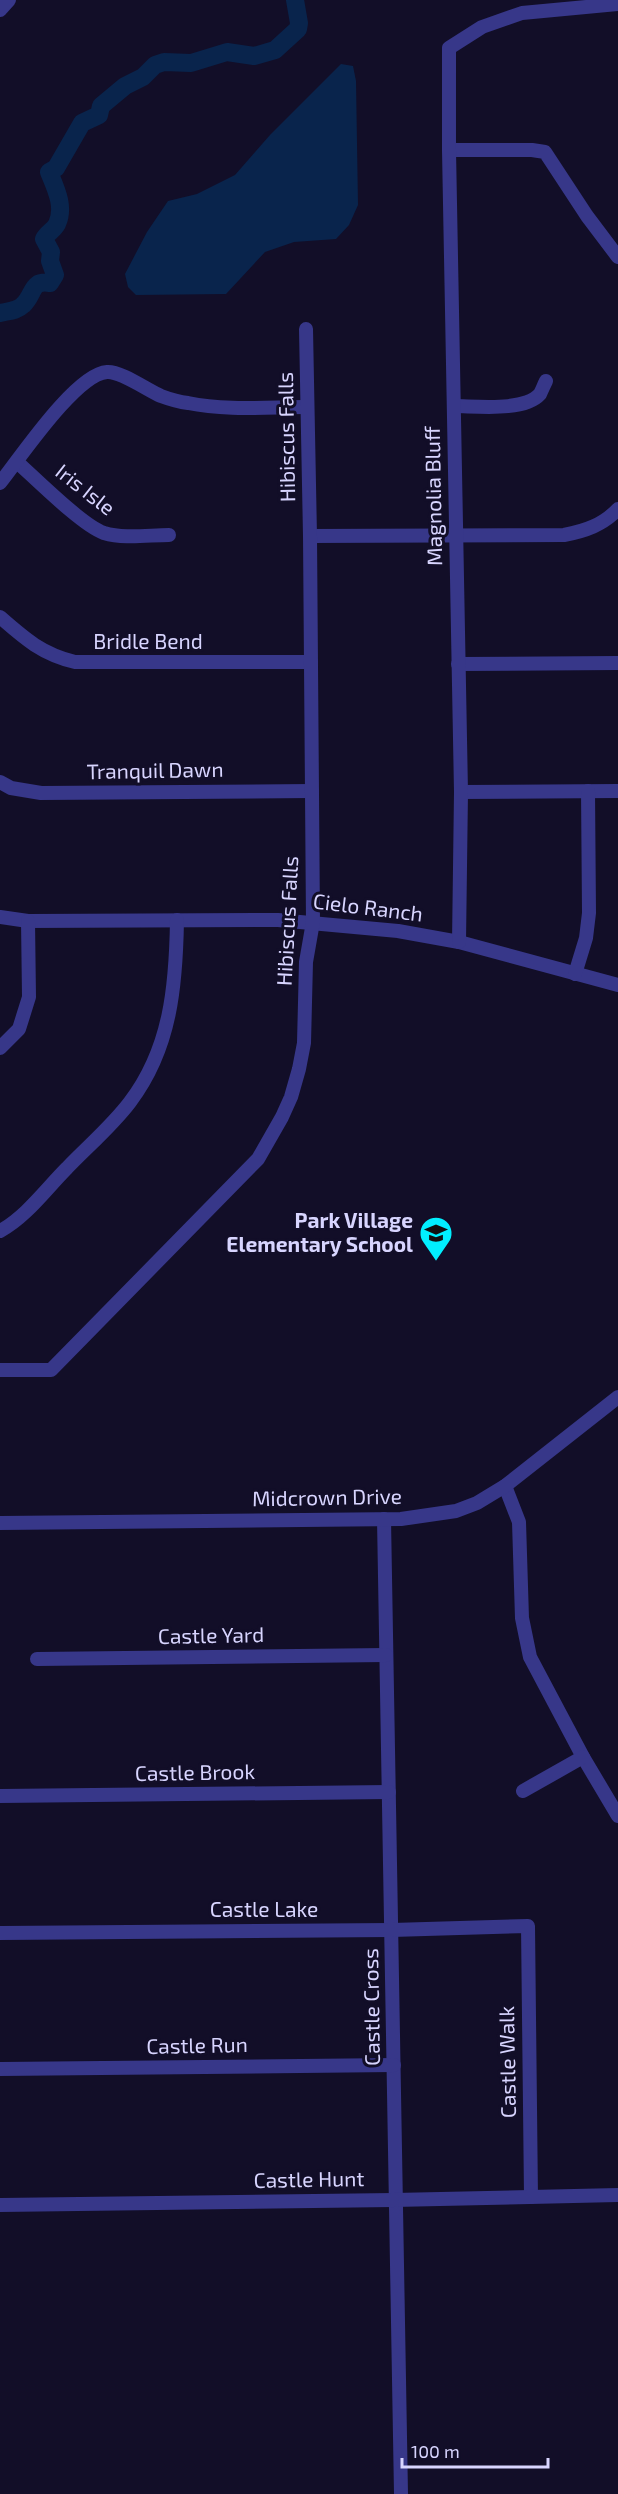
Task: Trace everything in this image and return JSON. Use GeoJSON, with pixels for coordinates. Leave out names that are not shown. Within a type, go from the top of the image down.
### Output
{"type":"FeatureCollection","features":[{"type":"Feature","properties":{"kind":"street"},"geometry":{"type":"LineString","coordinates":[[0,10],[9,0]]}},
{"type":"Feature","properties":{"kind":"street","name":"Magnolia Bluff"},"geometry":{"type":"LineString","coordinates":[[459,942],[461,792],[448,150],[449,48],[482,27],[522,13],[618,4]]}},
{"type":"Feature","properties":{"kind":"street"},"geometry":{"type":"LineString","coordinates":[[448,150],[545,152],[618,257]]}},
{"type":"Feature","properties":{"kind":"street","name":"Hibiscus Falls"},"geometry":{"type":"LineString","coordinates":[[0,1370],[51,1370],[258,1159],[282,1117],[299,1069],[304,1043],[306,962],[313,922],[306,329]]}},
{"type":"Feature","properties":{"kind":"street"},"geometry":{"type":"LineString","coordinates":[[0,483],[53,413],[93,378],[107,372],[122,375],[165,397],[188,404],[216,408],[307,407]]}},
{"type":"Feature","properties":{"kind":"street"},"geometry":{"type":"LineString","coordinates":[[454,406],[512,406],[527,403],[539,394],[546,381]]}},
{"type":"Feature","properties":{"kind":"street","name":"Iris Isle"},"geometry":{"type":"LineString","coordinates":[[17,462],[86,522],[102,532],[119,536],[169,535]]}},
{"type":"Feature","properties":{"kind":"street"},"geometry":{"type":"LineString","coordinates":[[310,536],[564,535],[584,532],[599,525],[618,509]]}},
{"type":"Feature","properties":{"kind":"street","name":"Bridle Bend"},"geometry":{"type":"LineString","coordinates":[[0,617],[30,644],[52,657],[75,662],[311,662]]}},
{"type":"Feature","properties":{"kind":"street"},"geometry":{"type":"LineString","coordinates":[[458,664],[618,663]]}},
{"type":"Feature","properties":{"kind":"street","name":"Tranquil Dawn"},"geometry":{"type":"LineString","coordinates":[[0,782],[11,788],[41,793],[312,791]]}},
{"type":"Feature","properties":{"kind":"street"},"geometry":{"type":"LineString","coordinates":[[575,974],[588,928],[588,791]]}},
{"type":"Feature","properties":{"kind":"street"},"geometry":{"type":"LineString","coordinates":[[461,792],[618,791]]}},
{"type":"Feature","properties":{"kind":"street","name":"Cielo Ranch"},"geometry":{"type":"LineString","coordinates":[[0,917],[28,921],[278,920],[398,931],[459,942],[618,985]]}},
{"type":"Feature","properties":{"kind":"street"},"geometry":{"type":"LineString","coordinates":[[0,1231],[9,1226],[28,1208],[129,1103],[147,1076],[159,1050],[170,1014],[176,974],[177,920]]}},
{"type":"Feature","properties":{"kind":"street"},"geometry":{"type":"LineString","coordinates":[[0,1048],[19,1029],[27,1005],[28,921]]}},
{"type":"Feature","properties":{"kind":"street","name":"Midcrown Drive"},"geometry":{"type":"LineString","coordinates":[[0,1523],[384,1519],[456,1511],[477,1503],[505,1486],[618,1397]]}},
{"type":"Feature","properties":{"kind":"street"},"geometry":{"type":"LineString","coordinates":[[505,1486],[519,1522],[522,1618],[530,1657],[583,1757],[618,1816]]}},
{"type":"Feature","properties":{"kind":"street","name":"Castle Cross"},"geometry":{"type":"LineString","coordinates":[[384,1519],[394,2065],[394,2200],[401,2494]]}},
{"type":"Feature","properties":{"kind":"street","name":"Castle Yard"},"geometry":{"type":"LineString","coordinates":[[37,1659],[386,1655]]}},
{"type":"Feature","properties":{"kind":"street"},"geometry":{"type":"LineString","coordinates":[[523,1791],[583,1757]]}},
{"type":"Feature","properties":{"kind":"street","name":"Castle Brook"},"geometry":{"type":"LineString","coordinates":[[0,1796],[389,1792]]}},
{"type":"Feature","properties":{"kind":"street","name":"Castle Lake"},"geometry":{"type":"LineString","coordinates":[[0,1933],[392,1930],[528,1926]]}},
{"type":"Feature","properties":{"kind":"street","name":"Castle Walk"},"geometry":{"type":"LineString","coordinates":[[528,1926],[531,2197]]}},
{"type":"Feature","properties":{"kind":"street","name":"Castle Run"},"geometry":{"type":"LineString","coordinates":[[0,2069],[394,2065]]}},
{"type":"Feature","properties":{"kind":"street","name":"Castle Hunt"},"geometry":{"type":"LineString","coordinates":[[0,2205],[618,2195]]}},
{"type":"Feature","properties":{"kind":"water"},"geometry":{"type":"Polygon","coordinates":[[[341,64],[353,66],[356,81],[358,205],[349,225],[336,239],[294,242],[265,252],[226,294],[136,295],[128,287],[125,274],[147,232],[168,201],[197,194],[235,175],[270,135],[341,64]]]}},
{"type":"Feature","properties":{"kind":"waterway"},"geometry":{"type":"LineString","coordinates":[[0,313],[21,307],[36,286],[50,283],[55,275],[50,261],[51,252],[44,239],[57,224],[60,205],[49,172],[56,168],[82,123],[99,115],[101,106],[125,86],[143,77],[155,65],[164,62],[191,63],[227,52],[254,56],[275,50],[298,29],[295,0]]}},
{"type":"Feature","properties":{"kind":"place","name":"Park Village Elementary School"},"geometry":{"type":"Point","coordinates":[436,1262]}}]}
